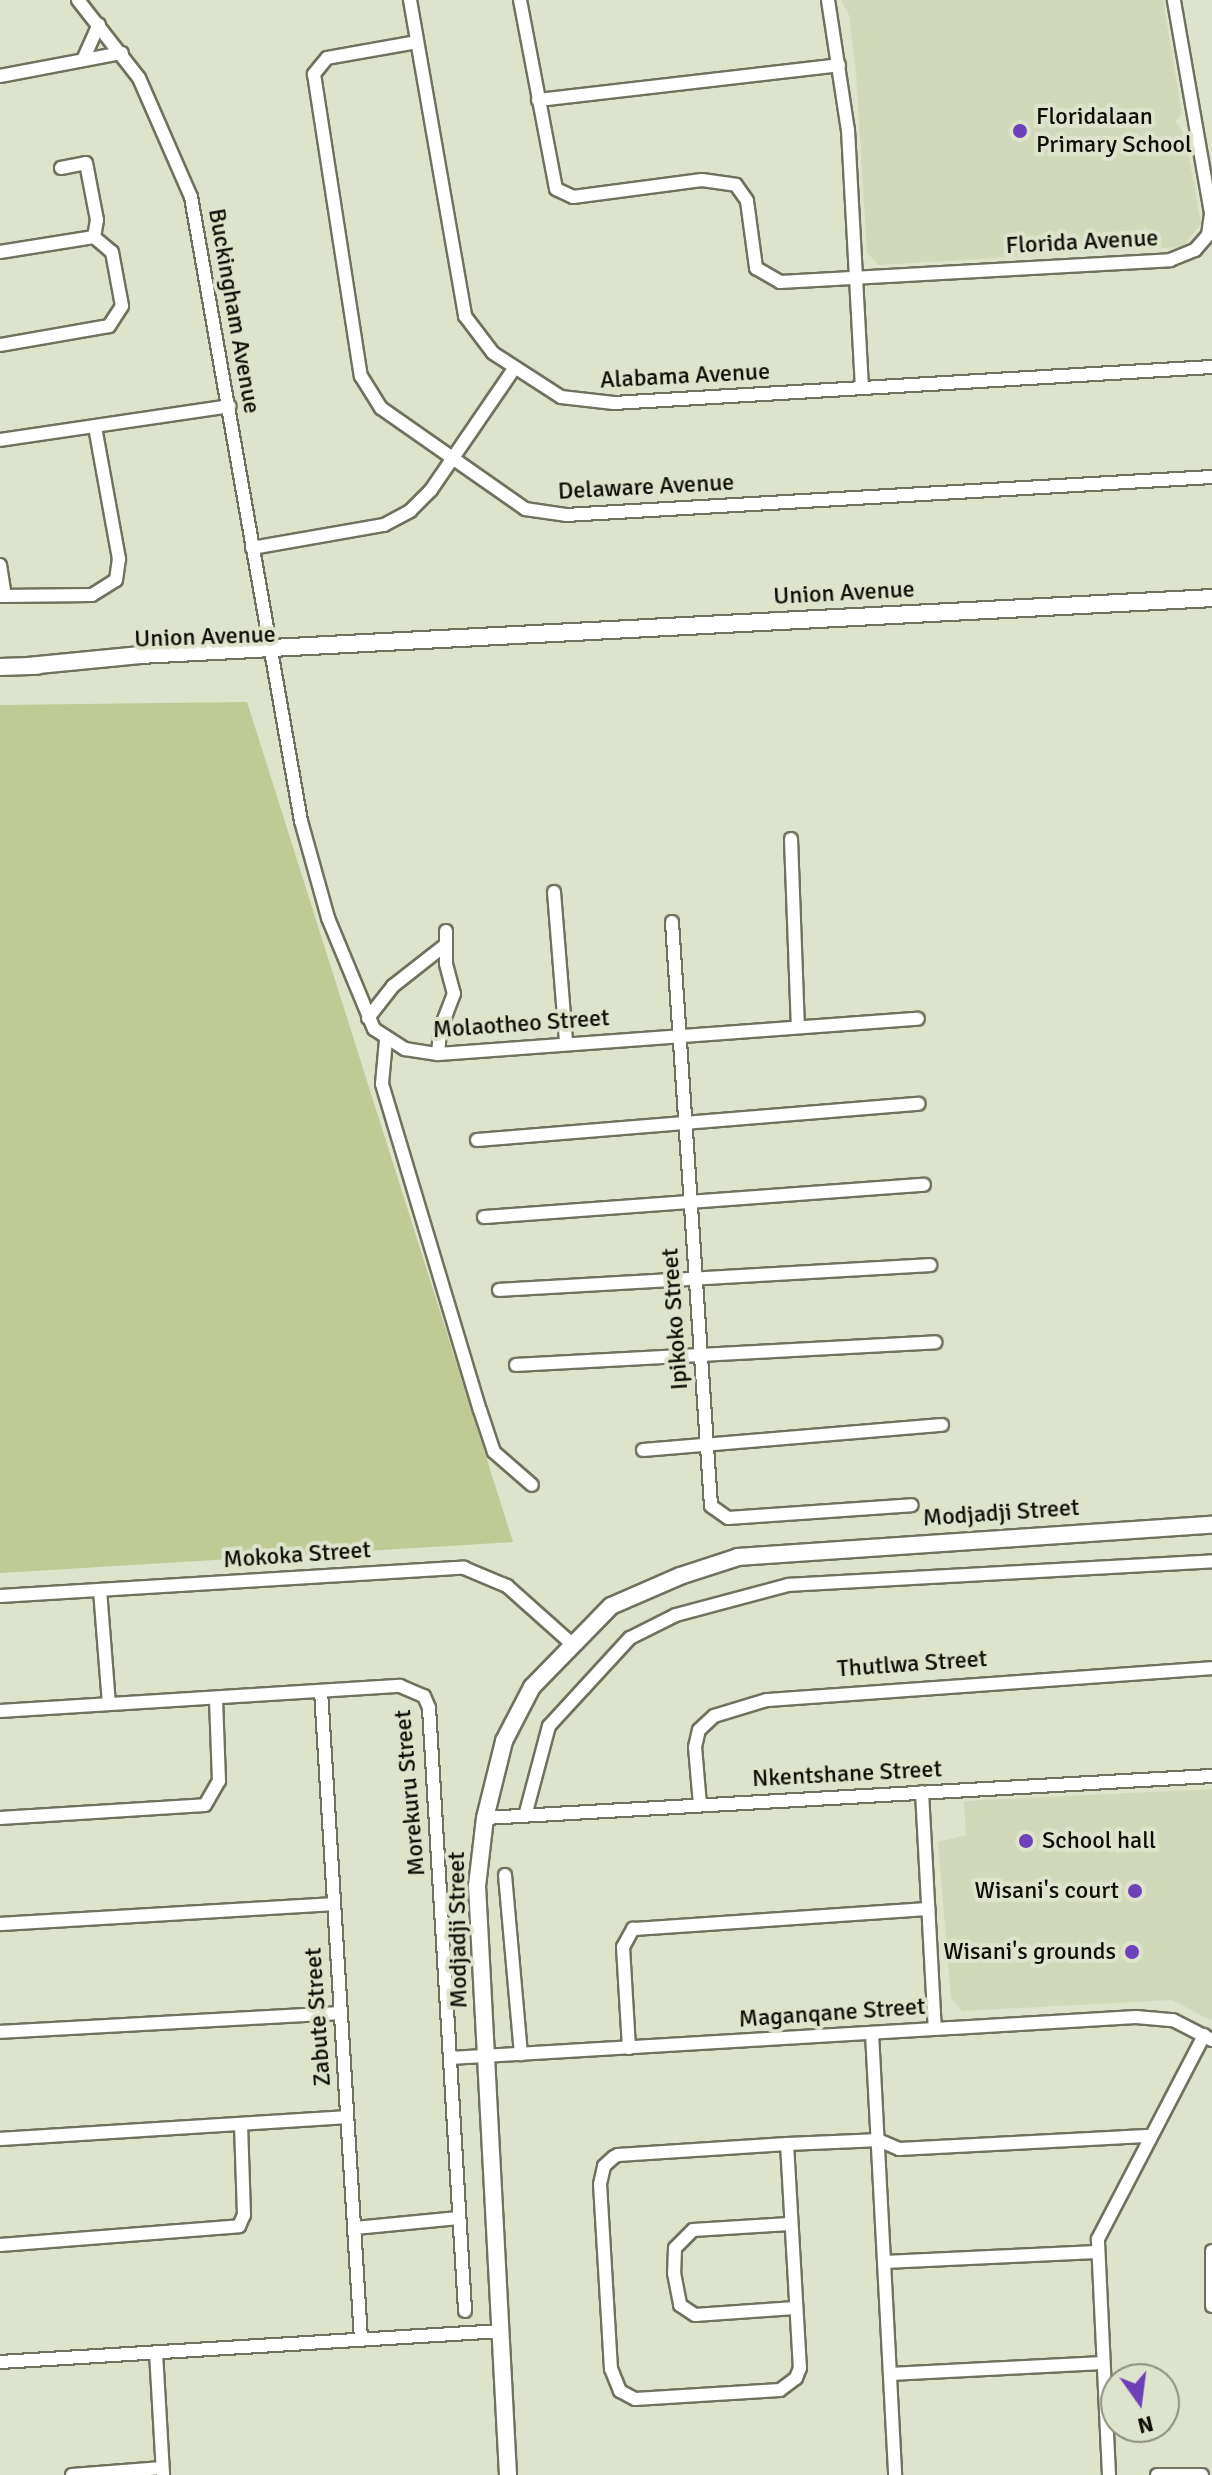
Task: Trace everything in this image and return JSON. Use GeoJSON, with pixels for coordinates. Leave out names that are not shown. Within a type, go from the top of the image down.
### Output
{"type":"FeatureCollection","features":[{"type":"Feature","properties":{"kind":"street","name":"Buckingham Avenue"},"geometry":{"type":"LineString","coordinates":[[78,0],[122,53],[158,111],[191,197],[271,654]]}},
{"type":"Feature","properties":{"kind":"street","name":"Alabama Avenue"},"geometry":{"type":"LineString","coordinates":[[410,0],[460,302],[476,335],[514,369],[561,397],[591,403],[1212,367]]}},
{"type":"Feature","properties":{"kind":"street"},"geometry":{"type":"LineString","coordinates":[[520,0],[538,100],[839,65]]}},
{"type":"Feature","properties":{"kind":"street"},"geometry":{"type":"LineString","coordinates":[[828,0],[839,65],[862,386]]}},
{"type":"Feature","properties":{"kind":"street","name":"Florida Avenue"},"geometry":{"type":"LineString","coordinates":[[538,100],[552,181],[566,196],[702,180],[728,182],[745,194],[759,274],[780,282],[1170,260],[1195,250],[1208,235],[1211,213],[1174,0]]}},
{"type":"Feature","properties":{"kind":"street"},"geometry":{"type":"LineString","coordinates":[[83,60],[99,24]]}},
{"type":"Feature","properties":{"kind":"street","name":"Delaware Avenue"},"geometry":{"type":"LineString","coordinates":[[417,42],[327,58],[316,69],[313,86],[364,386],[381,408],[525,509],[553,515],[1212,477]]}},
{"type":"Feature","properties":{"kind":"street"},"geometry":{"type":"LineString","coordinates":[[0,76],[122,53]]}},
{"type":"Feature","properties":{"kind":"street"},"geometry":{"type":"LineString","coordinates":[[61,168],[86,163],[97,220],[94,237]]}},
{"type":"Feature","properties":{"kind":"street"},"geometry":{"type":"LineString","coordinates":[[0,252],[94,237],[112,252],[122,306],[116,320],[0,345]]}},
{"type":"Feature","properties":{"kind":"street"},"geometry":{"type":"LineString","coordinates":[[252,548],[398,519],[421,502],[514,369]]}},
{"type":"Feature","properties":{"kind":"street"},"geometry":{"type":"LineString","coordinates":[[0,440],[229,406]]}},
{"type":"Feature","properties":{"kind":"street"},"geometry":{"type":"LineString","coordinates":[[0,565],[3,596],[92,595],[116,580],[119,559],[95,427]]}},
{"type":"Feature","properties":{"kind":"street","name":"Union Avenue"},"geometry":{"type":"LineString","coordinates":[[0,667],[271,654],[479,637],[1212,598]]}},
{"type":"Feature","properties":{"kind":"street"},"geometry":{"type":"LineString","coordinates":[[271,654],[313,871],[368,1018],[386,1040],[382,1084],[480,1410],[494,1452],[532,1485]]}},
{"type":"Feature","properties":{"kind":"street"},"geometry":{"type":"LineString","coordinates":[[791,839],[798,1027]]}},
{"type":"Feature","properties":{"kind":"street"},"geometry":{"type":"LineString","coordinates":[[554,892],[566,1042]]}},
{"type":"Feature","properties":{"kind":"street","name":"Ipikoko Street"},"geometry":{"type":"LineString","coordinates":[[672,922],[711,1506],[722,1517],[912,1505]]}},
{"type":"Feature","properties":{"kind":"street"},"geometry":{"type":"LineString","coordinates":[[438,1054],[440,1030],[454,994],[444,946],[446,931]]}},
{"type":"Feature","properties":{"kind":"street"},"geometry":{"type":"LineString","coordinates":[[368,1018],[393,986],[444,946]]}},
{"type":"Feature","properties":{"kind":"street","name":"Molaotheo Street"},"geometry":{"type":"LineString","coordinates":[[386,1040],[405,1049],[438,1054],[566,1042],[918,1019]]}},
{"type":"Feature","properties":{"kind":"street"},"geometry":{"type":"LineString","coordinates":[[477,1140],[919,1104]]}},
{"type":"Feature","properties":{"kind":"street"},"geometry":{"type":"LineString","coordinates":[[484,1217],[924,1185]]}},
{"type":"Feature","properties":{"kind":"street"},"geometry":{"type":"LineString","coordinates":[[499,1290],[930,1265]]}},
{"type":"Feature","properties":{"kind":"street"},"geometry":{"type":"LineString","coordinates":[[516,1365],[935,1342]]}},
{"type":"Feature","properties":{"kind":"street"},"geometry":{"type":"LineString","coordinates":[[643,1450],[707,1441],[942,1425]]}},
{"type":"Feature","properties":{"kind":"street","name":"Modjadji Street"},"geometry":{"type":"LineString","coordinates":[[508,2475],[477,1886],[485,1818],[514,1715],[571,1643],[611,1606],[638,1592],[760,1553],[1212,1525]]}},
{"type":"Feature","properties":{"kind":"street"},"geometry":{"type":"LineString","coordinates":[[525,1816],[549,1726],[630,1638],[676,1615],[788,1585],[1212,1561]]}},
{"type":"Feature","properties":{"kind":"street","name":"Mokoka Street"},"geometry":{"type":"LineString","coordinates":[[0,1596],[464,1568],[507,1586],[571,1643]]}},
{"type":"Feature","properties":{"kind":"street"},"geometry":{"type":"LineString","coordinates":[[100,1590],[109,1704]]}},
{"type":"Feature","properties":{"kind":"street","name":"Thutlwa Street"},"geometry":{"type":"LineString","coordinates":[[700,1805],[695,1747],[699,1730],[714,1716],[767,1700],[1212,1668]]}},
{"type":"Feature","properties":{"kind":"street","name":"Morekuru Street"},"geometry":{"type":"LineString","coordinates":[[0,1711],[405,1686],[417,1689],[427,1702],[465,2311]]}},
{"type":"Feature","properties":{"kind":"street","name":"Zabute Street"},"geometry":{"type":"LineString","coordinates":[[321,1691],[361,2340]]}},
{"type":"Feature","properties":{"kind":"street"},"geometry":{"type":"LineString","coordinates":[[0,1818],[205,1805],[219,1781],[216,1698]]}},
{"type":"Feature","properties":{"kind":"street","name":"Nkentshane Street"},"geometry":{"type":"LineString","coordinates":[[485,1818],[1212,1776]]}},
{"type":"Feature","properties":{"kind":"street"},"geometry":{"type":"LineString","coordinates":[[922,1792],[935,2029]]}},
{"type":"Feature","properties":{"kind":"street"},"geometry":{"type":"LineString","coordinates":[[505,1875],[521,2054]]}},
{"type":"Feature","properties":{"kind":"street"},"geometry":{"type":"LineString","coordinates":[[0,1924],[333,1904]]}},
{"type":"Feature","properties":{"kind":"street"},"geometry":{"type":"LineString","coordinates":[[629,2048],[623,1947],[633,1929],[928,1909]]}},
{"type":"Feature","properties":{"kind":"street"},"geometry":{"type":"LineString","coordinates":[[0,2032],[339,2013]]}},
{"type":"Feature","properties":{"kind":"street","name":"Maganqane Street"},"geometry":{"type":"LineString","coordinates":[[450,2058],[1136,2017],[1173,2020],[1208,2038]]}},
{"type":"Feature","properties":{"kind":"street"},"geometry":{"type":"LineString","coordinates":[[872,2033],[895,2475]]}},
{"type":"Feature","properties":{"kind":"street"},"geometry":{"type":"LineString","coordinates":[[1102,2363],[1096,2252],[1102,2223],[1147,2136],[1208,2038]]}},
{"type":"Feature","properties":{"kind":"street"},"geometry":{"type":"LineString","coordinates":[[0,2139],[346,2117]]}},
{"type":"Feature","properties":{"kind":"street"},"geometry":{"type":"LineString","coordinates":[[0,2245],[239,2226],[244,2215],[241,2124]]}},
{"type":"Feature","properties":{"kind":"street"},"geometry":{"type":"LineString","coordinates":[[787,2144],[789,2224],[800,2368],[787,2388],[635,2399],[620,2391],[611,2369],[600,2184],[604,2166],[618,2155],[787,2144],[878,2140],[899,2149],[1147,2136]]}},
{"type":"Feature","properties":{"kind":"street"},"geometry":{"type":"LineString","coordinates":[[355,2228],[459,2218]]}},
{"type":"Feature","properties":{"kind":"street"},"geometry":{"type":"LineString","coordinates":[[789,2224],[707,2228],[686,2234],[675,2248],[676,2289],[680,2305],[695,2315],[795,2308]]}},
{"type":"Feature","properties":{"kind":"street"},"geometry":{"type":"LineString","coordinates":[[1212,2251],[1212,2306]]}},
{"type":"Feature","properties":{"kind":"street"},"geometry":{"type":"LineString","coordinates":[[885,2262],[1096,2252]]}},
{"type":"Feature","properties":{"kind":"street"},"geometry":{"type":"LineString","coordinates":[[0,2362],[501,2331]]}},
{"type":"Feature","properties":{"kind":"street"},"geometry":{"type":"LineString","coordinates":[[72,2475],[162,2472],[156,2352]]}},
{"type":"Feature","properties":{"kind":"street"},"geometry":{"type":"LineString","coordinates":[[891,2374],[1100,2363]]}},
{"type":"Feature","properties":{"kind":"street"},"geometry":{"type":"LineString","coordinates":[[1107,2443],[1109,2475]]}},
{"type":"Feature","properties":{"kind":"street"},"geometry":{"type":"LineString","coordinates":[[1157,2475],[1202,2475]]}},
{"type":"Feature","properties":{"kind":"shaded area","name":"Floridalaan Primary School"},"geometry":{"type":"Polygon","coordinates":[[[841,0],[1163,0],[1182,114],[1175,121],[1185,134],[1201,224],[1182,247],[879,265],[867,253],[856,72],[849,15],[841,0]]]}},
{"type":"Feature","properties":{"kind":"shaded area"},"geometry":{"type":"Polygon","coordinates":[[[1212,1789],[1212,2021],[1172,2000],[962,2011],[951,1998],[938,1842],[966,1835],[964,1801],[1212,1789]]]}},
{"type":"Feature","properties":{"kind":"green space"},"geometry":{"type":"Polygon","coordinates":[[[247,702],[513,1542],[0,1573],[0,705],[247,702]]]}},
{"type":"Feature","properties":{"kind":"place","name":"Floridalaan Primary School"},"geometry":{"type":"Point","coordinates":[1020,131]}},
{"type":"Feature","properties":{"kind":"place","name":"School hall"},"geometry":{"type":"Point","coordinates":[1026,1841]}},
{"type":"Feature","properties":{"kind":"place","name":"Wisani's court"},"geometry":{"type":"Point","coordinates":[1135,1891]}},
{"type":"Feature","properties":{"kind":"place","name":"Wisani's grounds"},"geometry":{"type":"Point","coordinates":[1132,1952]}}]}
